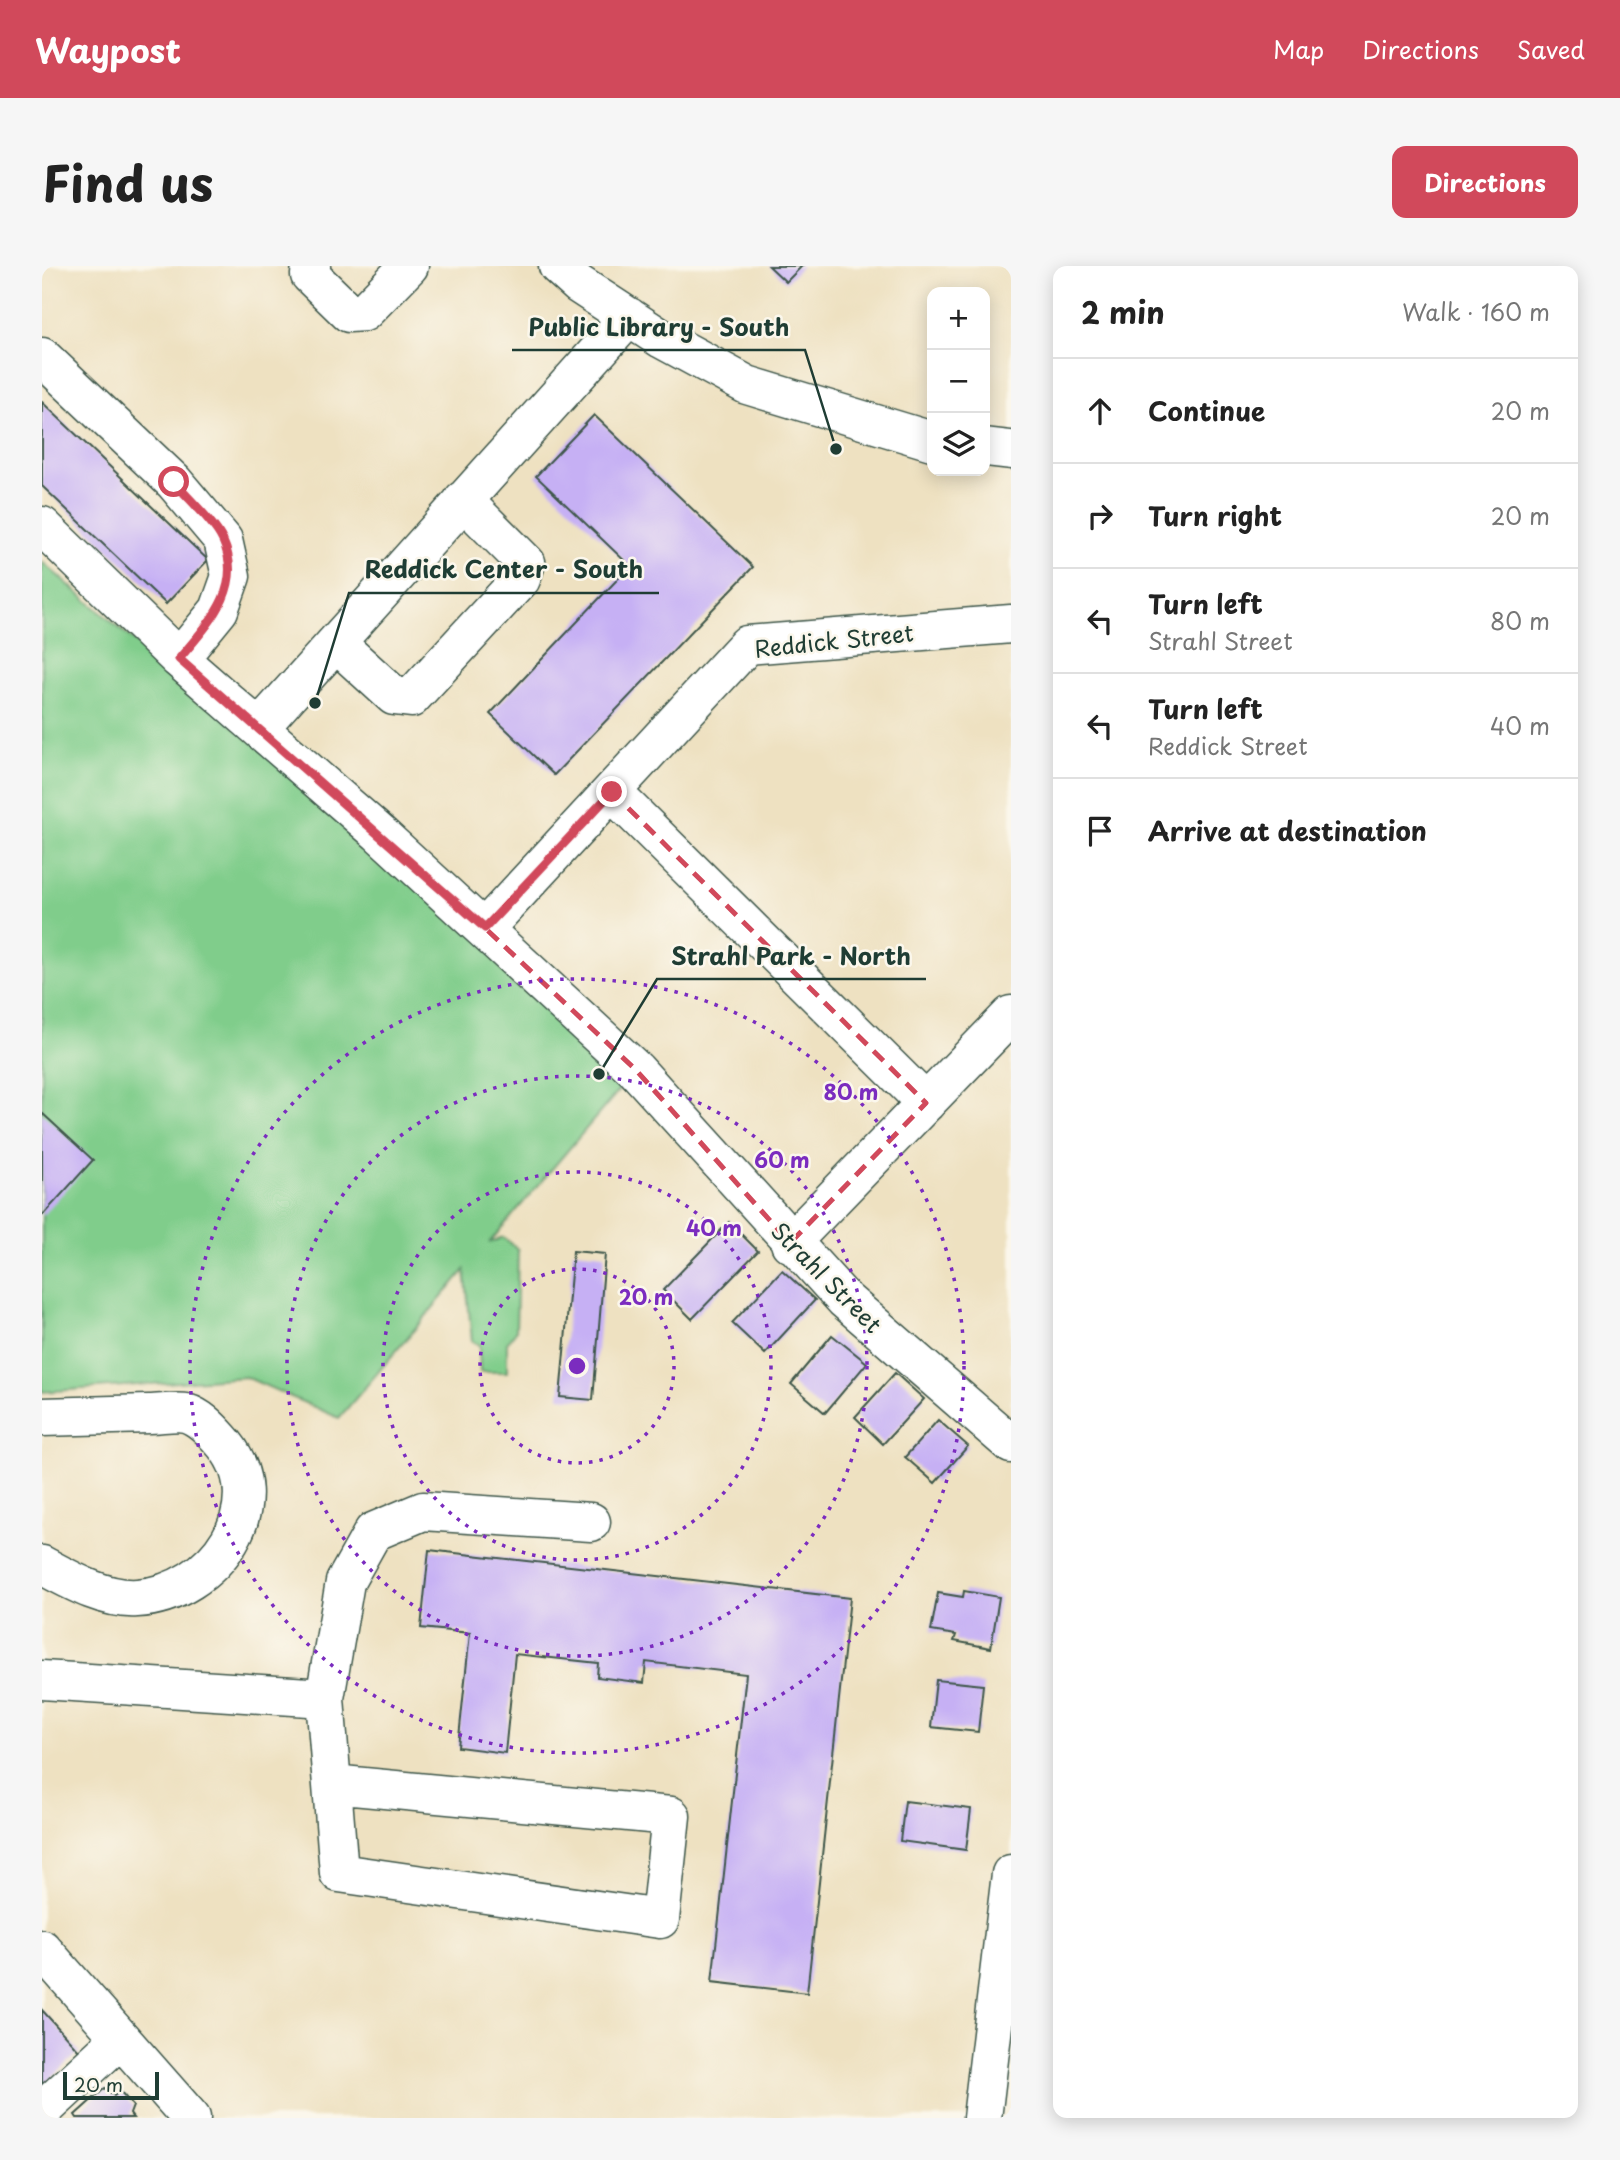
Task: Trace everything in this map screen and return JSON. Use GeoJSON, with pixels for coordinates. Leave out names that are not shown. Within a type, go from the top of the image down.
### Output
{"type":"FeatureCollection","features":[{"type":"Feature","properties":{"kind":"street"},"geometry":{"type":"LineString","coordinates":[[311,266],[310,275],[349,313],[365,312],[408,266]]}},
{"type":"Feature","properties":{"kind":"street"},"geometry":{"type":"LineString","coordinates":[[558,266],[578,284],[629,317],[747,385],[927,439]]}},
{"type":"Feature","properties":{"kind":"street"},"geometry":{"type":"LineString","coordinates":[[259,728],[629,317]]}},
{"type":"Feature","properties":{"kind":"street"},"geometry":{"type":"LineString","coordinates":[[42,357],[174,482],[223,540],[231,576],[219,610],[179,659]]}},
{"type":"Feature","properties":{"kind":"street"},"geometry":{"type":"LineString","coordinates":[[990,448],[1011,450]]}},
{"type":"Feature","properties":{"kind":"street"},"geometry":{"type":"LineString","coordinates":[[336,643],[394,696],[411,698],[521,579],[526,562],[463,500]]}},
{"type":"Feature","properties":{"kind":"street","name":"Strahl Street"},"geometry":{"type":"LineString","coordinates":[[42,526],[179,659],[485,928],[636,1070],[790,1243],[845,1300],[1011,1444]]}},
{"type":"Feature","properties":{"kind":"street","name":"Reddick Street"},"geometry":{"type":"LineString","coordinates":[[485,928],[747,645],[1011,624]]}},
{"type":"Feature","properties":{"kind":"street"},"geometry":{"type":"LineString","coordinates":[[612,792],[926,1103]]}},
{"type":"Feature","properties":{"kind":"street"},"geometry":{"type":"LineString","coordinates":[[790,1243],[1011,1015]]}},
{"type":"Feature","properties":{"kind":"street"},"geometry":{"type":"LineString","coordinates":[[42,1417],[186,1413],[208,1425],[236,1455],[244,1490],[240,1523],[224,1550],[198,1576],[173,1590],[136,1598],[86,1588],[42,1565]]}},
{"type":"Feature","properties":{"kind":"street"},"geometry":{"type":"LineString","coordinates":[[332,1784],[671,1816],[660,1919],[339,1873],[325,1698],[345,1582],[373,1532],[423,1511],[590,1522]]}},
{"type":"Feature","properties":{"kind":"street"},"geometry":{"type":"LineString","coordinates":[[42,1680],[325,1698]]}},
{"type":"Feature","properties":{"kind":"street"},"geometry":{"type":"LineString","coordinates":[[982,2118],[1011,1874]]}},
{"type":"Feature","properties":{"kind":"street"},"geometry":{"type":"LineString","coordinates":[[46,1962],[191,2118]]}},
{"type":"Feature","properties":{"kind":"street"},"geometry":{"type":"LineString","coordinates":[[42,2111],[120,2039]]}},
{"type":"Feature","properties":{"kind":"highlighted area"},"geometry":{"type":"Polygon","coordinates":[[[612,792],[926,1103],[790,1243],[636,1070],[485,928],[612,792]]]}},
{"type":"Feature","properties":{"kind":"green space"},"geometry":{"type":"Polygon","coordinates":[[[42,562],[636,1070],[489,1243],[503,1237],[518,1250],[516,1331],[507,1343],[507,1372],[480,1372],[479,1345],[472,1341],[465,1270],[339,1418],[246,1377],[42,1392],[42,562]]]}},
{"type":"Feature","properties":{"kind":"building"},"geometry":{"type":"Polygon","coordinates":[[[769,266],[802,266],[786,282],[769,266]]]}},
{"type":"Feature","properties":{"kind":"building"},"geometry":{"type":"Polygon","coordinates":[[[42,402],[208,560],[166,604],[42,486],[42,402]]]}},
{"type":"Feature","properties":{"kind":"building"},"geometry":{"type":"Polygon","coordinates":[[[594,415],[753,567],[554,775],[490,714],[630,566],[536,476],[594,415]]]}},
{"type":"Feature","properties":{"kind":"building"},"geometry":{"type":"Polygon","coordinates":[[[42,1113],[93,1160],[42,1216],[42,1113]]]}},
{"type":"Feature","properties":{"kind":"building"},"geometry":{"type":"Polygon","coordinates":[[[729,1222],[758,1251],[692,1319],[663,1290],[729,1222]]]}},
{"type":"Feature","properties":{"kind":"building"},"geometry":{"type":"Polygon","coordinates":[[[573,1251],[605,1254],[593,1400],[560,1397],[573,1251]]]}},
{"type":"Feature","properties":{"kind":"building"},"geometry":{"type":"Polygon","coordinates":[[[782,1270],[815,1300],[765,1354],[732,1323],[782,1270]]]}},
{"type":"Feature","properties":{"kind":"building"},"geometry":{"type":"Polygon","coordinates":[[[832,1335],[867,1363],[825,1413],[791,1384],[832,1335]]]}},
{"type":"Feature","properties":{"kind":"building"},"geometry":{"type":"Polygon","coordinates":[[[895,1373],[924,1399],[883,1444],[855,1417],[895,1373]]]}},
{"type":"Feature","properties":{"kind":"building"},"geometry":{"type":"Polygon","coordinates":[[[938,1420],[968,1446],[935,1483],[905,1457],[938,1420]]]}},
{"type":"Feature","properties":{"kind":"building"},"geometry":{"type":"Polygon","coordinates":[[[429,1550],[850,1598],[807,1993],[712,1982],[746,1674],[646,1662],[644,1683],[597,1677],[598,1663],[515,1654],[505,1753],[458,1747],[470,1633],[421,1628],[429,1550]]]}},
{"type":"Feature","properties":{"kind":"building"},"geometry":{"type":"Polygon","coordinates":[[[964,1591],[999,1597],[991,1648],[954,1641],[956,1635],[931,1631],[938,1593],[963,1597],[964,1591]]]}},
{"type":"Feature","properties":{"kind":"building"},"geometry":{"type":"Polygon","coordinates":[[[936,1680],[983,1685],[978,1732],[931,1727],[936,1680]]]}},
{"type":"Feature","properties":{"kind":"building"},"geometry":{"type":"Polygon","coordinates":[[[905,1801],[971,1809],[966,1850],[900,1841],[905,1801]]]}},
{"type":"Feature","properties":{"kind":"building"},"geometry":{"type":"Polygon","coordinates":[[[42,2010],[80,2052],[42,2086],[42,2010]]]}},
{"type":"Feature","properties":{"kind":"building"},"geometry":{"type":"Polygon","coordinates":[[[105,2088],[114,2096],[120,2091],[133,2106],[130,2114],[133,2118],[77,2118],[75,2115],[105,2088]]]}},
{"type":"Feature","properties":{"kind":"place","name":"Public Library - South"},"geometry":{"type":"Point","coordinates":[836,449]}},
{"type":"Feature","properties":{"kind":"place","name":"Reddick Center - South"},"geometry":{"type":"Point","coordinates":[315,703]}},
{"type":"Feature","properties":{"kind":"place","name":"Strahl Park - North"},"geometry":{"type":"Point","coordinates":[599,1074]}},
{"type":"Feature","properties":{"kind":"route"},"geometry":{"type":"LineString","coordinates":[[174,482],[223,540],[231,576],[219,610],[179,659],[485,928],[612,792]]}}]}
